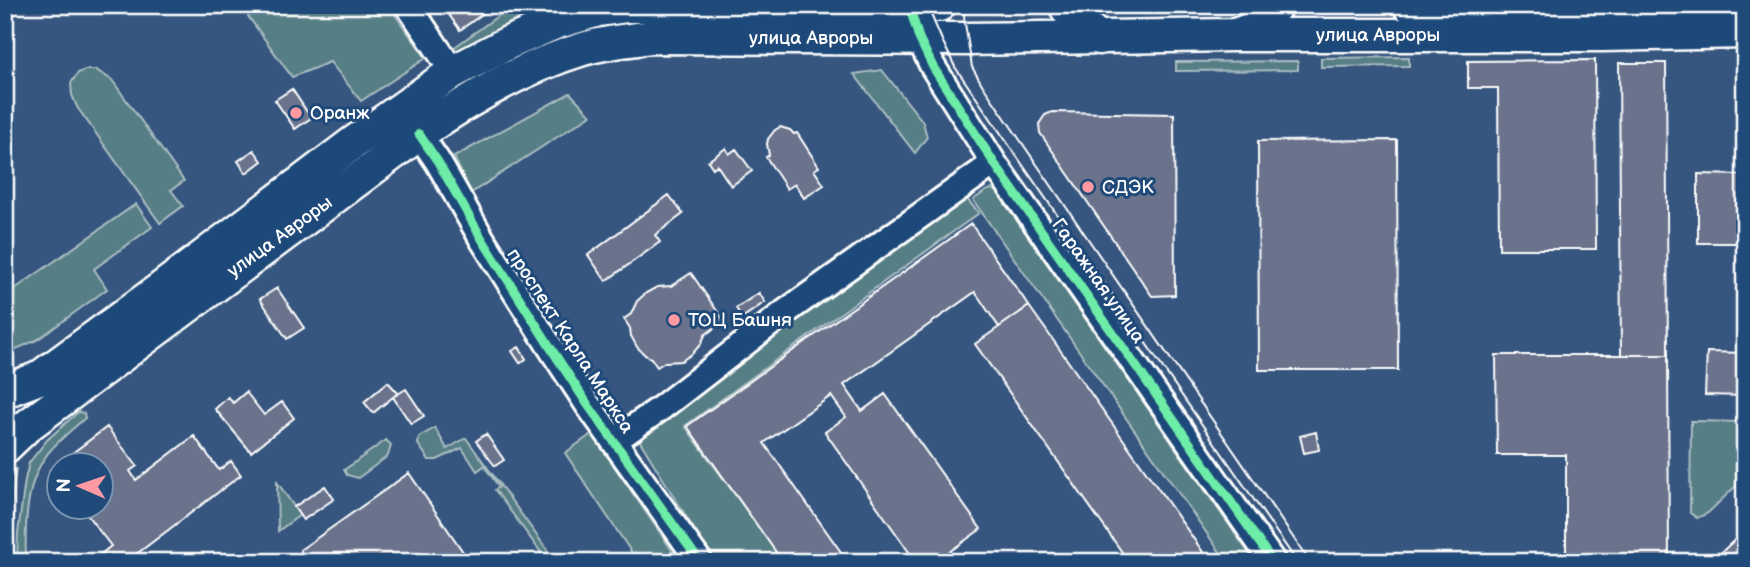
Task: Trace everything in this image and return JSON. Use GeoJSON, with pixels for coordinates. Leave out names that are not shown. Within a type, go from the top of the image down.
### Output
{"type":"FeatureCollection","features":[{"type":"Feature","properties":{"kind":"main road","name":"улица Авроры"},"geometry":{"type":"LineString","coordinates":[[5,391],[39,378],[353,143],[453,72],[508,43],[598,8],[677,5],[923,18],[1099,38],[1745,32]]}},
{"type":"Feature","properties":{"kind":"main road"},"geometry":{"type":"LineString","coordinates":[[1065,5],[1070,13],[1099,38]]}},
{"type":"Feature","properties":{"kind":"main road"},"geometry":{"type":"LineString","coordinates":[[1233,35],[1259,25],[1276,5]]}},
{"type":"Feature","properties":{"kind":"main road","name":"улица Авроры"},"geometry":{"type":"LineString","coordinates":[[1409,5],[1455,8],[1745,9]]}},
{"type":"Feature","properties":{"kind":"main road","name":"улица Авроры"},"geometry":{"type":"LineString","coordinates":[[5,447],[27,426],[419,134],[463,104],[545,62],[585,48],[652,37],[923,18]]}},
{"type":"Feature","properties":{"kind":"street"},"geometry":{"type":"LineString","coordinates":[[408,5],[453,72]]}},
{"type":"Feature","properties":{"kind":"street","name":"Гаражная улица"},"geometry":{"type":"LineString","coordinates":[[923,18],[933,67],[994,163],[1273,562]]}},
{"type":"Feature","properties":{"kind":"street","name":"проспект Карла Маркса"},"geometry":{"type":"LineString","coordinates":[[419,134],[554,353],[700,562]]}},
{"type":"Feature","properties":{"kind":"street"},"geometry":{"type":"LineString","coordinates":[[614,441],[672,400],[784,313],[994,163]]}},
{"type":"Feature","properties":{"kind":"green space"},"geometry":{"type":"Polygon","coordinates":[[[240,5],[388,5],[426,58],[361,101],[330,62],[292,77],[240,5]]]}},
{"type":"Feature","properties":{"kind":"green space"},"geometry":{"type":"Polygon","coordinates":[[[513,5],[562,5],[460,52],[452,49],[513,5]]]}},
{"type":"Feature","properties":{"kind":"green space"},"geometry":{"type":"Polygon","coordinates":[[[1097,5],[1246,5],[1235,10],[1217,12],[1120,13],[1097,5]]]}},
{"type":"Feature","properties":{"kind":"green space"},"geometry":{"type":"Polygon","coordinates":[[[1409,57],[1409,66],[1321,67],[1321,58],[1409,57]]]}},
{"type":"Feature","properties":{"kind":"green space"},"geometry":{"type":"Polygon","coordinates":[[[1298,61],[1298,70],[1176,71],[1176,62],[1298,61]]]}},
{"type":"Feature","properties":{"kind":"green space"},"geometry":{"type":"Polygon","coordinates":[[[96,70],[112,80],[184,181],[171,190],[183,206],[160,223],[77,107],[71,83],[78,73],[96,70]]]}},
{"type":"Feature","properties":{"kind":"green space"},"geometry":{"type":"Polygon","coordinates":[[[882,70],[923,122],[927,137],[915,153],[854,74],[882,70]]]}},
{"type":"Feature","properties":{"kind":"green space"},"geometry":{"type":"Polygon","coordinates":[[[570,93],[591,115],[471,193],[454,157],[570,93]]]}},
{"type":"Feature","properties":{"kind":"green space"},"geometry":{"type":"Polygon","coordinates":[[[992,189],[997,192],[1255,562],[1227,562],[973,200],[992,189]]]}},
{"type":"Feature","properties":{"kind":"green space"},"geometry":{"type":"Polygon","coordinates":[[[963,198],[979,213],[685,426],[784,562],[714,562],[638,438],[963,198]]]}},
{"type":"Feature","properties":{"kind":"green space"},"geometry":{"type":"Polygon","coordinates":[[[136,204],[152,227],[94,269],[107,289],[37,340],[5,354],[5,282],[12,291],[136,204]]]}},
{"type":"Feature","properties":{"kind":"green space"},"geometry":{"type":"Polygon","coordinates":[[[78,412],[84,413],[85,418],[49,452],[46,452],[39,467],[30,493],[26,521],[26,562],[17,562],[18,533],[29,463],[47,440],[78,412]]]}},
{"type":"Feature","properties":{"kind":"green space"},"geometry":{"type":"Polygon","coordinates":[[[1691,421],[1745,422],[1745,477],[1708,513],[1697,518],[1690,513],[1691,421]]]}},
{"type":"Feature","properties":{"kind":"green space"},"geometry":{"type":"Polygon","coordinates":[[[435,428],[447,449],[466,438],[556,562],[548,562],[495,490],[499,487],[484,466],[477,471],[462,448],[437,460],[429,460],[418,444],[419,437],[435,428]]]}},
{"type":"Feature","properties":{"kind":"green space"},"geometry":{"type":"Polygon","coordinates":[[[592,434],[680,562],[638,562],[565,453],[592,434]]]}},
{"type":"Feature","properties":{"kind":"green space"},"geometry":{"type":"Polygon","coordinates":[[[386,440],[391,445],[388,456],[358,478],[347,475],[344,470],[386,440]]]}},
{"type":"Feature","properties":{"kind":"green space"},"geometry":{"type":"Polygon","coordinates":[[[16,468],[5,562],[5,490],[16,468]]]}},
{"type":"Feature","properties":{"kind":"green space"},"geometry":{"type":"Polygon","coordinates":[[[277,482],[300,515],[278,531],[277,482]]]}},
{"type":"Feature","properties":{"kind":"building"},"geometry":{"type":"Polygon","coordinates":[[[442,5],[495,5],[460,30],[442,5]]]}},
{"type":"Feature","properties":{"kind":"building"},"geometry":{"type":"Polygon","coordinates":[[[1595,60],[1596,249],[1499,249],[1498,88],[1468,88],[1468,61],[1595,60]]]}},
{"type":"Feature","properties":{"kind":"building"},"geometry":{"type":"Polygon","coordinates":[[[1619,63],[1666,63],[1668,355],[1621,355],[1619,63]]]}},
{"type":"Feature","properties":{"kind":"building","name":"Оранж"},"geometry":{"type":"Polygon","coordinates":[[[292,89],[311,118],[295,129],[275,100],[292,89]]]}},
{"type":"Feature","properties":{"kind":"building"},"geometry":{"type":"Polygon","coordinates":[[[1052,112],[1174,114],[1175,295],[1152,296],[1040,133],[1039,124],[1045,115],[1052,112]]]}},
{"type":"Feature","properties":{"kind":"building"},"geometry":{"type":"Polygon","coordinates":[[[780,127],[797,133],[819,167],[814,170],[824,185],[804,198],[795,184],[787,189],[766,157],[769,155],[768,139],[780,127]]]}},
{"type":"Feature","properties":{"kind":"building"},"geometry":{"type":"Polygon","coordinates":[[[1397,140],[1398,370],[1259,370],[1258,141],[1397,140]]]}},
{"type":"Feature","properties":{"kind":"building"},"geometry":{"type":"Polygon","coordinates":[[[726,148],[729,154],[736,149],[752,171],[731,186],[717,165],[713,168],[708,161],[726,148]]]}},
{"type":"Feature","properties":{"kind":"building"},"geometry":{"type":"Polygon","coordinates":[[[254,150],[262,161],[246,173],[238,161],[254,150]]]}},
{"type":"Feature","properties":{"kind":"building"},"geometry":{"type":"Polygon","coordinates":[[[1698,174],[1745,175],[1745,243],[1698,243],[1698,174]]]}},
{"type":"Feature","properties":{"kind":"building"},"geometry":{"type":"Polygon","coordinates":[[[669,195],[683,214],[655,235],[660,242],[606,281],[588,255],[669,195]]]}},
{"type":"Feature","properties":{"kind":"building"},"geometry":{"type":"Polygon","coordinates":[[[971,224],[1029,306],[999,327],[975,292],[844,385],[862,411],[885,394],[981,529],[935,562],[916,562],[825,432],[846,417],[831,396],[764,443],[848,562],[783,562],[687,426],[971,224]]]}},
{"type":"Feature","properties":{"kind":"building","name":"ТОЦ Башня"},"geometry":{"type":"Polygon","coordinates":[[[691,273],[724,321],[705,335],[692,354],[681,361],[665,362],[657,367],[651,358],[637,347],[624,319],[631,314],[637,301],[646,293],[657,287],[671,286],[691,273]]]}},
{"type":"Feature","properties":{"kind":"building"},"geometry":{"type":"Polygon","coordinates":[[[277,288],[304,328],[287,339],[260,299],[277,288]]]}},
{"type":"Feature","properties":{"kind":"building"},"geometry":{"type":"Polygon","coordinates":[[[759,293],[765,302],[742,318],[736,308],[759,293]]]}},
{"type":"Feature","properties":{"kind":"building"},"geometry":{"type":"Polygon","coordinates":[[[1029,306],[1210,562],[1129,562],[975,344],[1029,306]]]}},
{"type":"Feature","properties":{"kind":"building"},"geometry":{"type":"Polygon","coordinates":[[[519,347],[526,359],[520,363],[512,351],[519,347]]]}},
{"type":"Feature","properties":{"kind":"building"},"geometry":{"type":"Polygon","coordinates":[[[1707,352],[1745,353],[1745,396],[1705,395],[1707,352]]]}},
{"type":"Feature","properties":{"kind":"building"},"geometry":{"type":"Polygon","coordinates":[[[1496,355],[1668,355],[1669,562],[1566,562],[1566,455],[1497,455],[1496,355]]]}},
{"type":"Feature","properties":{"kind":"building"},"geometry":{"type":"Polygon","coordinates":[[[388,382],[398,393],[373,413],[364,402],[388,382]]]}},
{"type":"Feature","properties":{"kind":"building"},"geometry":{"type":"Polygon","coordinates":[[[406,389],[424,416],[411,424],[393,397],[406,389]]]}},
{"type":"Feature","properties":{"kind":"building"},"geometry":{"type":"Polygon","coordinates":[[[246,392],[264,415],[282,402],[294,418],[251,452],[215,409],[228,397],[233,403],[246,392]]]}},
{"type":"Feature","properties":{"kind":"building"},"geometry":{"type":"Polygon","coordinates":[[[107,427],[137,466],[130,471],[136,480],[194,436],[219,470],[231,461],[241,475],[126,562],[91,562],[111,546],[93,522],[116,522],[116,452],[74,452],[107,427]]]}},
{"type":"Feature","properties":{"kind":"building"},"geometry":{"type":"Polygon","coordinates":[[[1316,432],[1319,450],[1304,453],[1300,436],[1316,432]]]}},
{"type":"Feature","properties":{"kind":"building"},"geometry":{"type":"Polygon","coordinates":[[[486,434],[504,460],[495,466],[476,441],[486,434]]]}},
{"type":"Feature","properties":{"kind":"building"},"geometry":{"type":"Polygon","coordinates":[[[409,473],[470,562],[308,562],[300,550],[409,473]]]}},
{"type":"Feature","properties":{"kind":"building"},"geometry":{"type":"Polygon","coordinates":[[[325,486],[334,499],[303,520],[294,507],[325,486]]]}},
{"type":"Feature","properties":{"kind":"building"},"geometry":{"type":"Polygon","coordinates":[[[1745,530],[1745,562],[1711,562],[1742,533],[1745,530]]]}},
{"type":"Feature","properties":{"kind":"tram line"},"geometry":{"type":"LineString","coordinates":[[927,5],[955,67],[1297,562]]}},
{"type":"Feature","properties":{"kind":"tram line"},"geometry":{"type":"LineString","coordinates":[[965,5],[964,17],[972,67],[983,86],[1310,562]]}},
{"type":"Feature","properties":{"kind":"cycle path"},"geometry":{"type":"LineString","coordinates":[[911,12],[919,38],[933,67],[994,163],[1273,562]]}},
{"type":"Feature","properties":{"kind":"cycle path"},"geometry":{"type":"LineString","coordinates":[[419,134],[482,239],[588,405],[700,562]]}},
{"type":"Feature","properties":{"kind":"place","name":"Оранж"},"geometry":{"type":"Point","coordinates":[296,113]}},
{"type":"Feature","properties":{"kind":"place","name":"СДЭК"},"geometry":{"type":"Point","coordinates":[1088,187]}},
{"type":"Feature","properties":{"kind":"place","name":"ТОЦ Башня"},"geometry":{"type":"Point","coordinates":[674,320]}}]}
